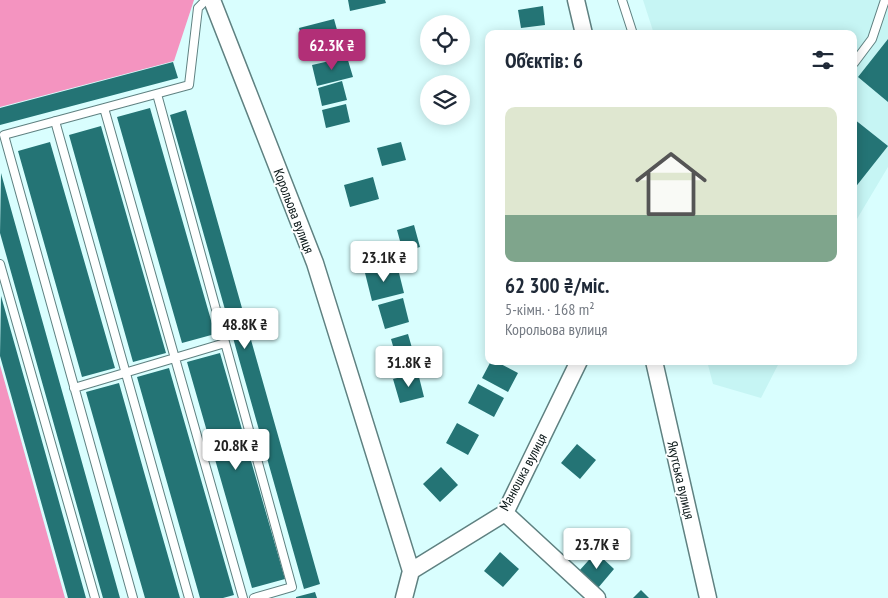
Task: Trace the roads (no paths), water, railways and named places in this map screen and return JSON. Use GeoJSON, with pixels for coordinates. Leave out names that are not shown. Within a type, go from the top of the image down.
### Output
{"type":"FeatureCollection","features":[{"type":"Feature","properties":{"kind":"street","name":"Корольова вулиця"},"geometry":{"type":"LineString","coordinates":[[212,0],[315,263],[411,571]]}},
{"type":"Feature","properties":{"kind":"street"},"geometry":{"type":"LineString","coordinates":[[576,0],[583,30]]}},
{"type":"Feature","properties":{"kind":"street","name":"Манюшка вулиця"},"geometry":{"type":"LineString","coordinates":[[411,571],[505,513],[577,365]]}},
{"type":"Feature","properties":{"kind":"street","name":"Якутська вулиця"},"geometry":{"type":"LineString","coordinates":[[655,365],[708,598]]}},
{"type":"Feature","properties":{"kind":"street"},"geometry":{"type":"LineString","coordinates":[[505,513],[598,598]]}},
{"type":"Feature","properties":{"kind":"street"},"geometry":{"type":"LineString","coordinates":[[404,598],[411,571]]}},
{"type":"Feature","properties":{"kind":"lane"},"geometry":{"type":"LineString","coordinates":[[133,598],[4,136],[189,85],[198,8],[206,0]]}},
{"type":"Feature","properties":{"kind":"lane"},"geometry":{"type":"LineString","coordinates":[[622,0],[632,30]]}},
{"type":"Feature","properties":{"kind":"lane"},"geometry":{"type":"LineString","coordinates":[[857,59],[872,39],[885,0]]}},
{"type":"Feature","properties":{"kind":"lane"},"geometry":{"type":"LineString","coordinates":[[157,94],[292,587],[254,598]]}},
{"type":"Feature","properties":{"kind":"lane"},"geometry":{"type":"LineString","coordinates":[[104,108],[243,598]]}},
{"type":"Feature","properties":{"kind":"lane"},"geometry":{"type":"LineString","coordinates":[[55,121],[189,598]]}},
{"type":"Feature","properties":{"kind":"lane"},"geometry":{"type":"LineString","coordinates":[[0,264],[95,598]]}},
{"type":"Feature","properties":{"kind":"lane"},"geometry":{"type":"LineString","coordinates":[[74,388],[225,343]]}}]}
